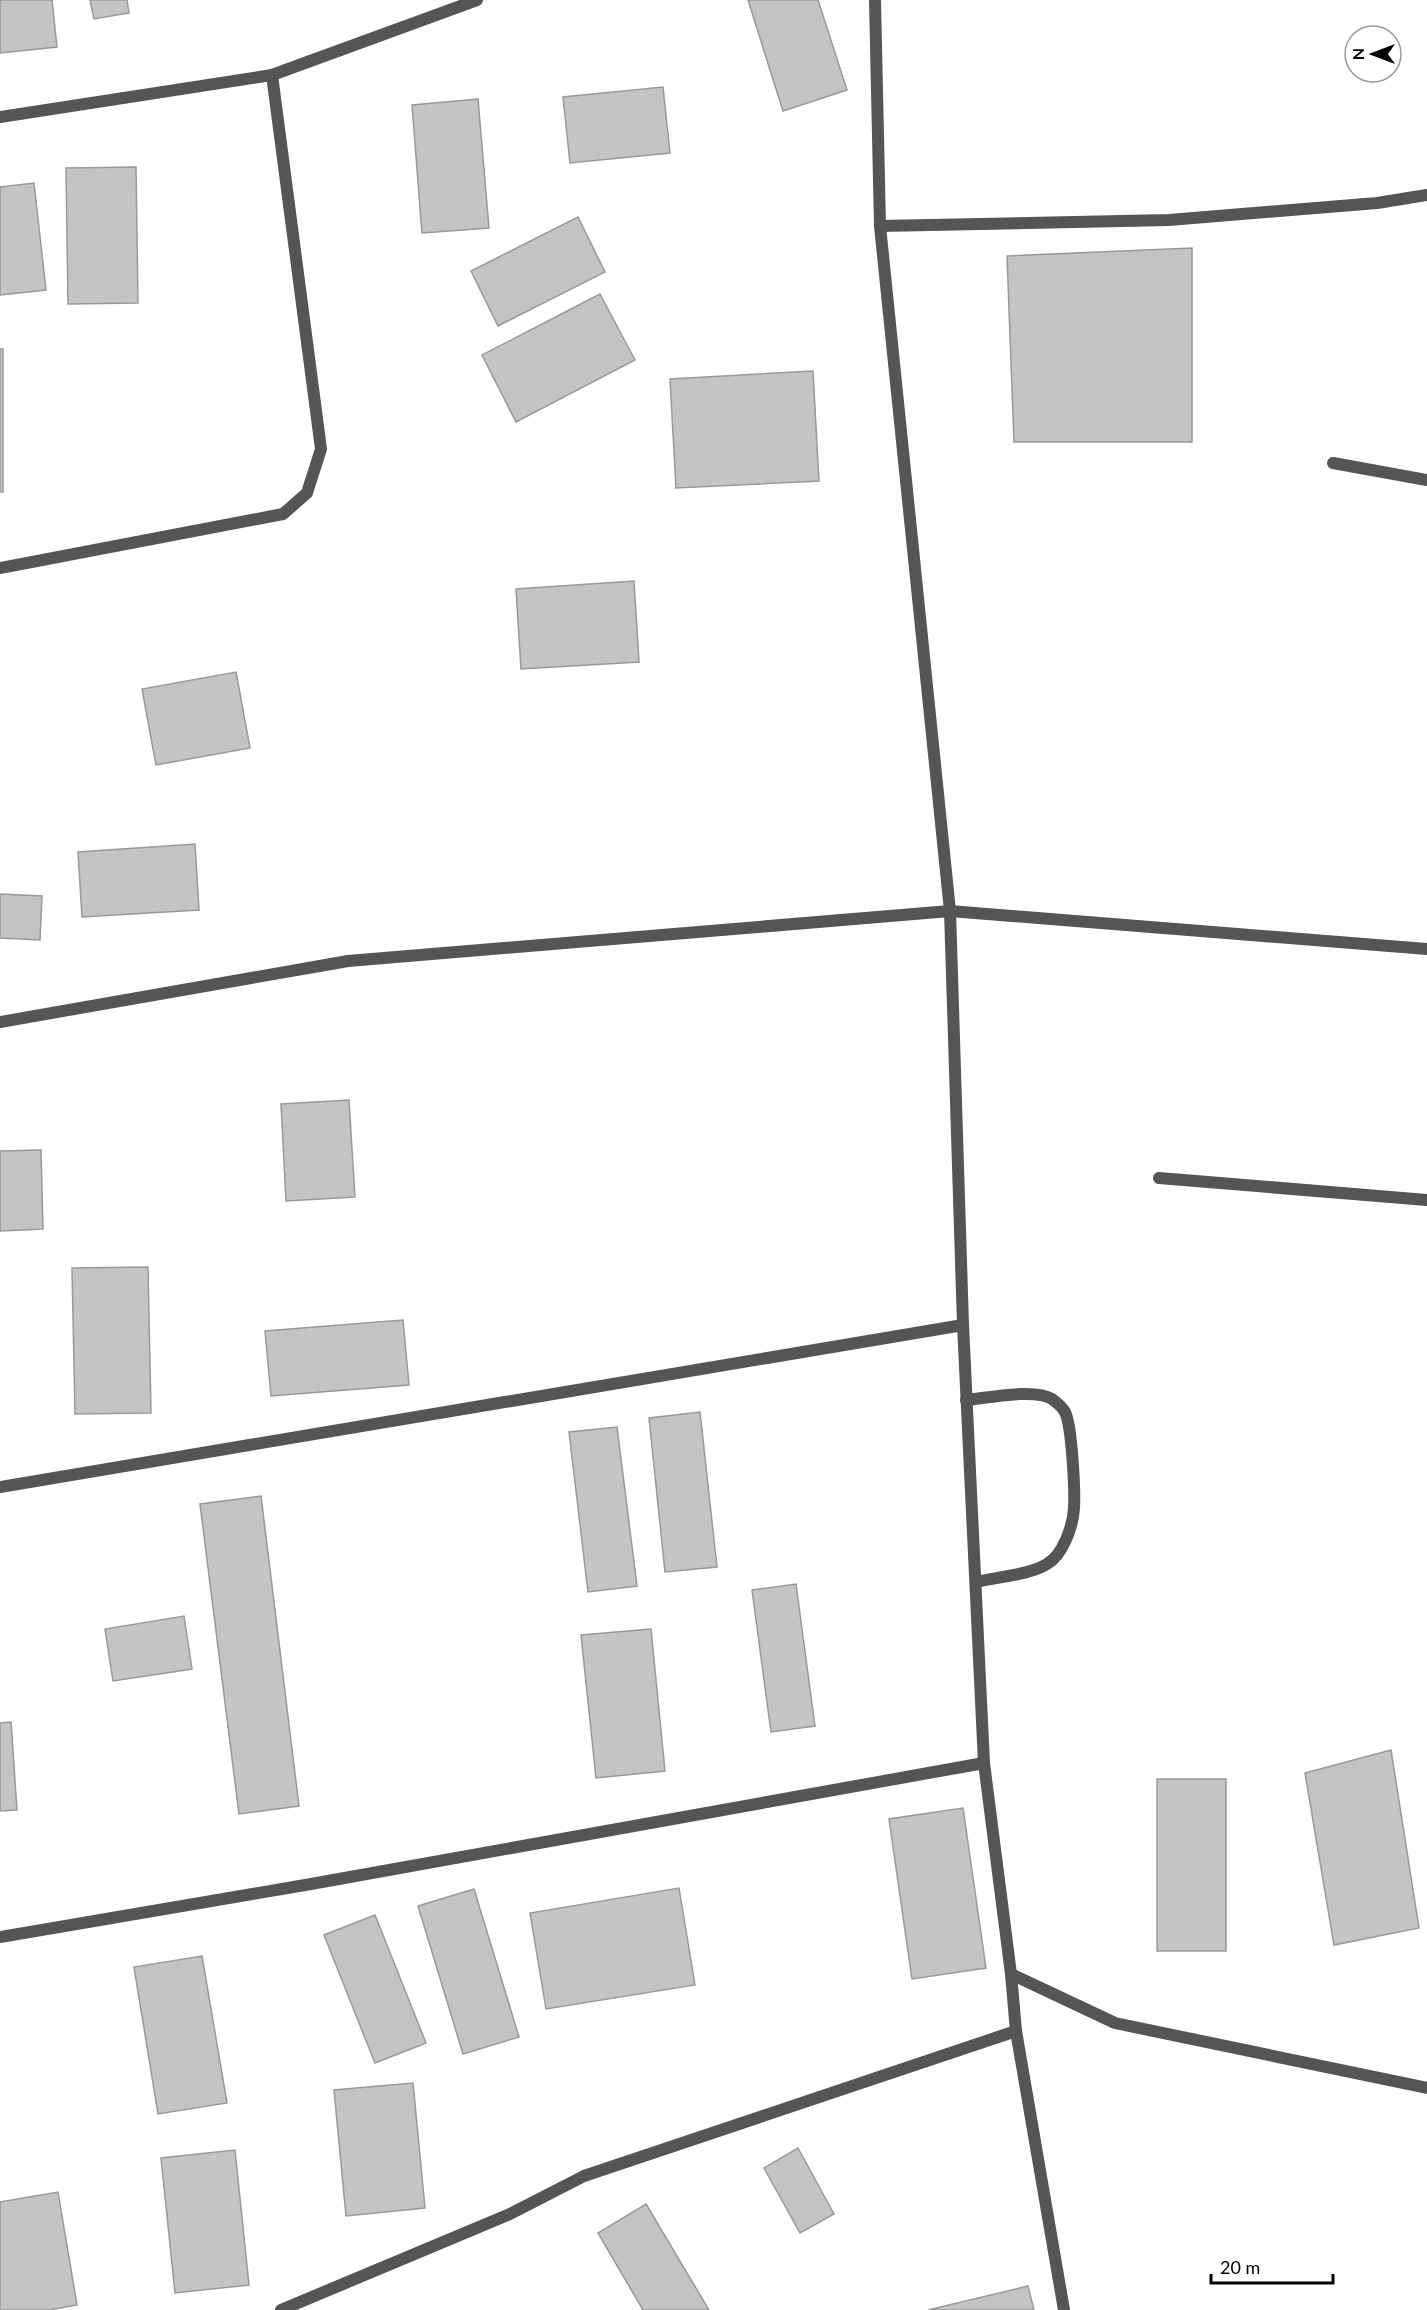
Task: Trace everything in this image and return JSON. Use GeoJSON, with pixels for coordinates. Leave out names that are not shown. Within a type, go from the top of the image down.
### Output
{"type":"FeatureCollection","features":[{"type":"Feature","properties":{"kind":"street"},"geometry":{"type":"LineString","coordinates":[[0,117],[272,75],[477,0]]}},
{"type":"Feature","properties":{"kind":"street"},"geometry":{"type":"LineString","coordinates":[[875,0],[880,226],[950,911],[963,1325],[984,1763],[1016,2031],[1064,2310]]}},
{"type":"Feature","properties":{"kind":"street"},"geometry":{"type":"LineString","coordinates":[[0,568],[283,514],[307,493],[321,449],[272,75]]}},
{"type":"Feature","properties":{"kind":"street"},"geometry":{"type":"LineString","coordinates":[[880,226],[1169,220],[1377,204],[1427,195]]}},
{"type":"Feature","properties":{"kind":"street"},"geometry":{"type":"LineString","coordinates":[[1333,463],[1427,480]]}},
{"type":"Feature","properties":{"kind":"street"},"geometry":{"type":"LineString","coordinates":[[0,1022],[348,961],[950,911],[1427,949]]}},
{"type":"Feature","properties":{"kind":"street"},"geometry":{"type":"LineString","coordinates":[[1160,1178],[1427,1200]]}},
{"type":"Feature","properties":{"kind":"street"},"geometry":{"type":"LineString","coordinates":[[0,1487],[963,1325]]}},
{"type":"Feature","properties":{"kind":"street"},"geometry":{"type":"LineString","coordinates":[[966,1400],[1022,1393],[1051,1398],[1065,1411],[1070,1430],[1072,1464],[1074,1508],[1067,1535],[1049,1564],[976,1582]]}},
{"type":"Feature","properties":{"kind":"street"},"geometry":{"type":"LineString","coordinates":[[0,1937],[311,1884],[984,1763]]}},
{"type":"Feature","properties":{"kind":"street"},"geometry":{"type":"LineString","coordinates":[[1011,1974],[1115,2023],[1427,2088]]}},
{"type":"Feature","properties":{"kind":"street"},"geometry":{"type":"LineString","coordinates":[[281,2310],[510,2214],[584,2176],[1016,2031]]}},
{"type":"Feature","properties":{"kind":"building"},"geometry":{"type":"Polygon","coordinates":[[[0,0],[52,0],[57,47],[0,53],[0,0]]]}},
{"type":"Feature","properties":{"kind":"building"},"geometry":{"type":"Polygon","coordinates":[[[90,0],[127,0],[129,13],[94,19],[90,0]]]}},
{"type":"Feature","properties":{"kind":"building"},"geometry":{"type":"Polygon","coordinates":[[[748,0],[818,0],[847,90],[783,111],[748,0]]]}},
{"type":"Feature","properties":{"kind":"building"},"geometry":{"type":"Polygon","coordinates":[[[663,87],[670,153],[570,163],[563,97],[663,87]]]}},
{"type":"Feature","properties":{"kind":"building"},"geometry":{"type":"Polygon","coordinates":[[[478,99],[489,228],[422,233],[412,105],[478,99]]]}},
{"type":"Feature","properties":{"kind":"building"},"geometry":{"type":"Polygon","coordinates":[[[136,167],[138,303],[68,304],[66,168],[136,167]]]}},
{"type":"Feature","properties":{"kind":"building"},"geometry":{"type":"Polygon","coordinates":[[[34,183],[46,290],[0,295],[0,187],[34,183]]]}},
{"type":"Feature","properties":{"kind":"building"},"geometry":{"type":"Polygon","coordinates":[[[578,217],[605,272],[498,326],[471,271],[578,217]]]}},
{"type":"Feature","properties":{"kind":"building"},"geometry":{"type":"Polygon","coordinates":[[[1192,248],[1192,442],[1014,442],[1007,256],[1192,248]]]}},
{"type":"Feature","properties":{"kind":"building"},"geometry":{"type":"Polygon","coordinates":[[[600,294],[635,360],[516,422],[482,355],[600,294]]]}},
{"type":"Feature","properties":{"kind":"building"},"geometry":{"type":"Polygon","coordinates":[[[0,349],[3,349],[3,492],[0,492],[0,349]]]}},
{"type":"Feature","properties":{"kind":"building"},"geometry":{"type":"Polygon","coordinates":[[[813,371],[819,481],[676,488],[670,379],[813,371]]]}},
{"type":"Feature","properties":{"kind":"building"},"geometry":{"type":"Polygon","coordinates":[[[634,581],[639,662],[521,669],[516,589],[634,581]]]}},
{"type":"Feature","properties":{"kind":"building"},"geometry":{"type":"Polygon","coordinates":[[[236,672],[250,748],[156,765],[142,689],[236,672]]]}},
{"type":"Feature","properties":{"kind":"building"},"geometry":{"type":"Polygon","coordinates":[[[195,844],[199,910],[82,917],[78,852],[195,844]]]}},
{"type":"Feature","properties":{"kind":"building"},"geometry":{"type":"Polygon","coordinates":[[[0,894],[42,896],[40,940],[0,938],[0,894]]]}},
{"type":"Feature","properties":{"kind":"building"},"geometry":{"type":"Polygon","coordinates":[[[349,1100],[355,1197],[286,1201],[281,1104],[349,1100]]]}},
{"type":"Feature","properties":{"kind":"building"},"geometry":{"type":"Polygon","coordinates":[[[41,1150],[43,1229],[0,1231],[0,1151],[41,1150]]]}},
{"type":"Feature","properties":{"kind":"building"},"geometry":{"type":"Polygon","coordinates":[[[148,1267],[151,1413],[75,1414],[72,1268],[148,1267]]]}},
{"type":"Feature","properties":{"kind":"building"},"geometry":{"type":"Polygon","coordinates":[[[403,1320],[409,1385],[271,1396],[265,1331],[403,1320]]]}},
{"type":"Feature","properties":{"kind":"building"},"geometry":{"type":"Polygon","coordinates":[[[700,1412],[717,1567],[665,1572],[649,1418],[700,1412]]]}},
{"type":"Feature","properties":{"kind":"building"},"geometry":{"type":"Polygon","coordinates":[[[617,1427],[637,1586],[588,1592],[569,1432],[617,1427]]]}},
{"type":"Feature","properties":{"kind":"building"},"geometry":{"type":"Polygon","coordinates":[[[261,1496],[299,1806],[239,1814],[200,1504],[261,1496]]]}},
{"type":"Feature","properties":{"kind":"building"},"geometry":{"type":"Polygon","coordinates":[[[796,1584],[815,1726],[771,1732],[752,1590],[796,1584]]]}},
{"type":"Feature","properties":{"kind":"building"},"geometry":{"type":"Polygon","coordinates":[[[184,1616],[192,1669],[113,1681],[105,1629],[184,1616]]]}},
{"type":"Feature","properties":{"kind":"building"},"geometry":{"type":"Polygon","coordinates":[[[651,1629],[665,1771],[596,1778],[581,1635],[651,1629]]]}},
{"type":"Feature","properties":{"kind":"building"},"geometry":{"type":"Polygon","coordinates":[[[11,1722],[17,1810],[0,1811],[0,1723],[11,1722]]]}},
{"type":"Feature","properties":{"kind":"building"},"geometry":{"type":"Polygon","coordinates":[[[1391,1750],[1419,1928],[1334,1945],[1305,1773],[1391,1750]]]}},
{"type":"Feature","properties":{"kind":"building"},"geometry":{"type":"Polygon","coordinates":[[[1157,1779],[1226,1779],[1226,1951],[1157,1951],[1157,1779]]]}},
{"type":"Feature","properties":{"kind":"building"},"geometry":{"type":"Polygon","coordinates":[[[963,1808],[986,1968],[912,1979],[889,1819],[963,1808]]]}},
{"type":"Feature","properties":{"kind":"building"},"geometry":{"type":"Polygon","coordinates":[[[679,1888],[695,1985],[546,2009],[530,1913],[679,1888]]]}},
{"type":"Feature","properties":{"kind":"building"},"geometry":{"type":"Polygon","coordinates":[[[474,1889],[519,2037],[463,2054],[418,1906],[474,1889]]]}},
{"type":"Feature","properties":{"kind":"building"},"geometry":{"type":"Polygon","coordinates":[[[375,1915],[426,2043],[375,2063],[324,1935],[375,1915]]]}},
{"type":"Feature","properties":{"kind":"building"},"geometry":{"type":"Polygon","coordinates":[[[202,1956],[227,2103],[158,2114],[134,1967],[202,1956]]]}},
{"type":"Feature","properties":{"kind":"building"},"geometry":{"type":"Polygon","coordinates":[[[413,2083],[425,2208],[346,2216],[334,2090],[413,2083]]]}},
{"type":"Feature","properties":{"kind":"building"},"geometry":{"type":"Polygon","coordinates":[[[798,2148],[834,2214],[800,2233],[764,2168],[798,2148]]]}},
{"type":"Feature","properties":{"kind":"building"},"geometry":{"type":"Polygon","coordinates":[[[235,2150],[249,2285],[175,2293],[161,2158],[235,2150]]]}},
{"type":"Feature","properties":{"kind":"building"},"geometry":{"type":"Polygon","coordinates":[[[58,2192],[77,2305],[49,2310],[0,2310],[0,2202],[58,2192]]]}},
{"type":"Feature","properties":{"kind":"building"},"geometry":{"type":"Polygon","coordinates":[[[646,2204],[709,2310],[643,2310],[598,2233],[646,2204]]]}},
{"type":"Feature","properties":{"kind":"building"},"geometry":{"type":"Polygon","coordinates":[[[1028,2286],[1034,2310],[928,2310],[1028,2286]]]}}]}
